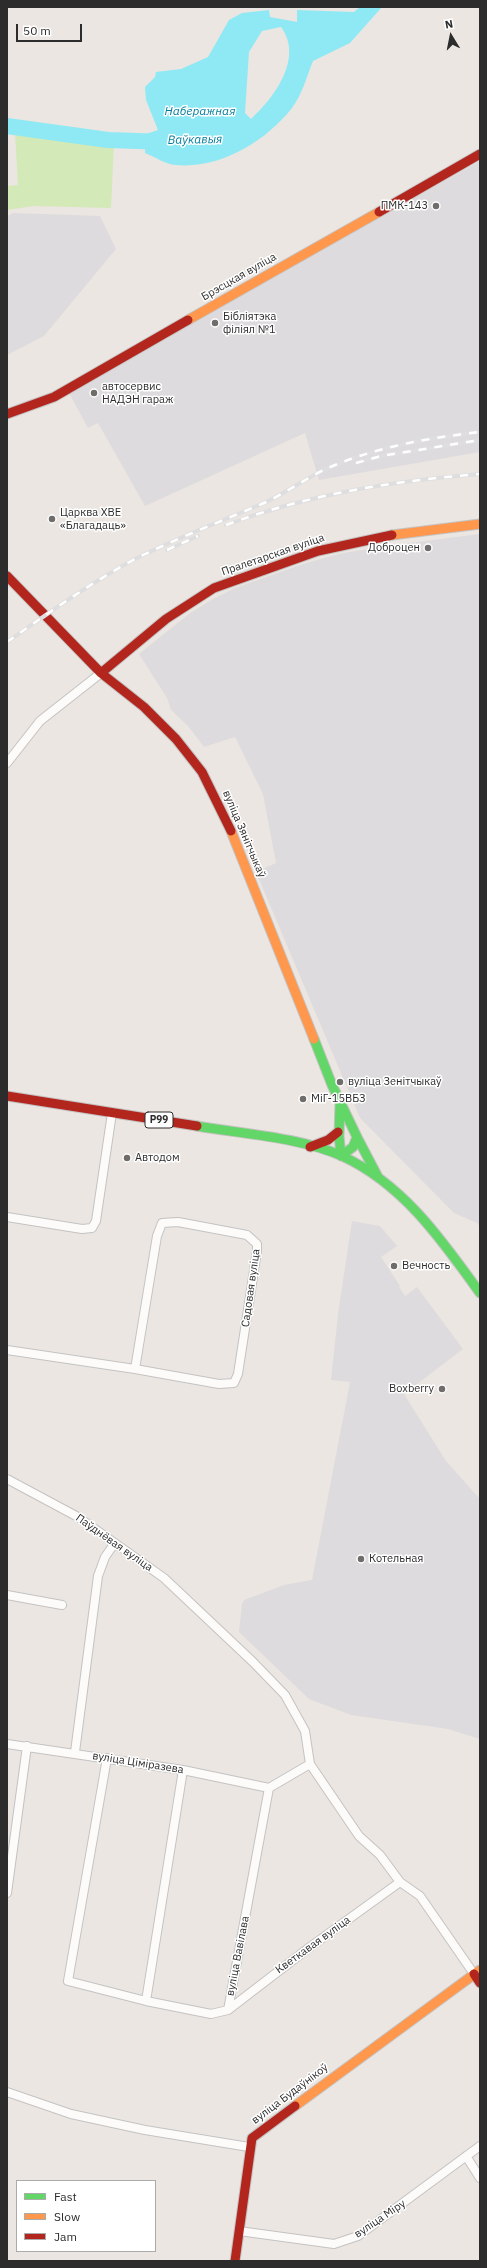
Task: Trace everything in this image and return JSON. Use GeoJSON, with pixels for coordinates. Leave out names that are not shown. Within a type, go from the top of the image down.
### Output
{"type":"FeatureCollection","features":[{"type":"Feature","properties":{"kind":"main road","name":"Брэсцкая вуліца"},"geometry":{"type":"LineString","coordinates":[[7,414],[54,397],[480,154]]}},
{"type":"Feature","properties":{"kind":"main road","name":"Пралетарская вуліца"},"geometry":{"type":"LineString","coordinates":[[101,673],[186,606],[208,591],[310,552],[369,537],[480,524]]}},
{"type":"Feature","properties":{"kind":"main road","name":"вуліца Зянітчыкаў"},"geometry":{"type":"LineString","coordinates":[[7,576],[101,673],[144,707],[176,739],[210,786],[224,814],[340,1102],[379,1178]]}},
{"type":"Feature","properties":{"kind":"main road","name":"Р99"},"geometry":{"type":"LineString","coordinates":[[7,1096],[310,1146],[341,1156],[379,1178],[422,1218],[445,1244],[480,1292]]}},
{"type":"Feature","properties":{"kind":"main road"},"geometry":{"type":"LineString","coordinates":[[340,1102],[341,1122],[338,1132],[341,1156],[353,1147],[358,1138]]}},
{"type":"Feature","properties":{"kind":"main road"},"geometry":{"type":"LineString","coordinates":[[310,1146],[328,1140],[338,1132]]}},
{"type":"Feature","properties":{"kind":"main road"},"geometry":{"type":"LineString","coordinates":[[477,1972],[480,1983]]}},
{"type":"Feature","properties":{"kind":"main road","name":"вуліца Будаўнікоў"},"geometry":{"type":"LineString","coordinates":[[249,2147],[252,2138],[265,2126],[477,1972]]}},
{"type":"Feature","properties":{"kind":"main road"},"geometry":{"type":"LineString","coordinates":[[235,2261],[249,2147]]}},
{"type":"Feature","properties":{"kind":"street"},"geometry":{"type":"LineString","coordinates":[[7,763],[40,721],[101,673]]}},
{"type":"Feature","properties":{"kind":"street"},"geometry":{"type":"LineString","coordinates":[[7,1217],[82,1229],[92,1228],[96,1221],[112,1113]]}},
{"type":"Feature","properties":{"kind":"street","name":"Садовая вуліца"},"geometry":{"type":"LineString","coordinates":[[7,1350],[135,1369],[219,1384],[234,1382],[238,1374],[258,1251],[257,1244],[246,1234],[178,1222],[162,1223],[157,1236],[135,1369]]}},
{"type":"Feature","properties":{"kind":"street","name":"Паўднёвая вуліца"},"geometry":{"type":"LineString","coordinates":[[7,1479],[78,1517],[164,1578],[210,1624],[252,1661],[285,1695],[305,1731],[310,1764]]}},
{"type":"Feature","properties":{"kind":"street"},"geometry":{"type":"LineString","coordinates":[[75,1752],[98,1576],[105,1558],[114,1544]]}},
{"type":"Feature","properties":{"kind":"street"},"geometry":{"type":"LineString","coordinates":[[7,1595],[62,1605]]}},
{"type":"Feature","properties":{"kind":"street","name":"вуліца Ціміразева"},"geometry":{"type":"LineString","coordinates":[[7,1744],[75,1752],[183,1770],[269,1788]]}},
{"type":"Feature","properties":{"kind":"street"},"geometry":{"type":"LineString","coordinates":[[7,1893],[27,1746]]}},
{"type":"Feature","properties":{"kind":"street","name":"вуліца Вавілава"},"geometry":{"type":"LineString","coordinates":[[107,1758],[68,1981],[146,2001],[211,2014],[228,2010],[269,1788]]}},
{"type":"Feature","properties":{"kind":"street"},"geometry":{"type":"LineString","coordinates":[[269,1788],[310,1764],[359,1836],[380,1855],[400,1882],[420,1896],[477,1972]]}},
{"type":"Feature","properties":{"kind":"street"},"geometry":{"type":"LineString","coordinates":[[146,2001],[183,1770]]}},
{"type":"Feature","properties":{"kind":"street","name":"Кветкавая вуліца"},"geometry":{"type":"LineString","coordinates":[[228,2010],[310,1947],[400,1882]]}},
{"type":"Feature","properties":{"kind":"street"},"geometry":{"type":"LineString","coordinates":[[7,2092],[71,2114],[145,2130],[249,2147]]}},
{"type":"Feature","properties":{"kind":"street","name":"вуліца Міру"},"geometry":{"type":"LineString","coordinates":[[239,2231],[334,2244],[358,2236],[480,2146]]}},
{"type":"Feature","properties":{"kind":"street"},"geometry":{"type":"LineString","coordinates":[[466,2156],[480,2178]]}},
{"type":"Feature","properties":{"kind":"shaded area"},"geometry":{"type":"Polygon","coordinates":[[[480,161],[480,452],[319,480],[305,433],[145,506],[98,423],[88,428],[69,393],[480,161]]]}},
{"type":"Feature","properties":{"kind":"shaded area"},"geometry":{"type":"Polygon","coordinates":[[[13,213],[100,216],[116,249],[44,336],[7,355],[7,216],[13,213]]]}},
{"type":"Feature","properties":{"kind":"shaded area"},"geometry":{"type":"Polygon","coordinates":[[[480,534],[480,1227],[477,1223],[454,1213],[360,1118],[256,872],[276,863],[263,794],[235,737],[204,747],[188,726],[171,710],[167,698],[139,654],[190,613],[213,599],[235,588],[300,565],[338,554],[385,546],[480,534]]]}},
{"type":"Feature","properties":{"kind":"shaded area"},"geometry":{"type":"Polygon","coordinates":[[[352,1221],[380,1226],[397,1246],[381,1257],[405,1296],[417,1287],[463,1349],[404,1394],[446,1461],[480,1499],[480,1739],[448,1729],[351,1715],[309,1699],[239,1632],[242,1604],[244,1600],[284,1585],[312,1580],[350,1382],[331,1380],[338,1314],[352,1221]]]}},
{"type":"Feature","properties":{"kind":"green space"},"geometry":{"type":"Polygon","coordinates":[[[15,132],[114,144],[111,208],[33,206],[7,210],[7,186],[18,185],[15,132]]]}},
{"type":"Feature","properties":{"kind":"water","name":"Наберажная"},"geometry":{"type":"Polygon","coordinates":[[[360,7],[382,7],[350,43],[313,61],[296,103],[269,132],[255,142],[225,158],[209,163],[193,165],[172,165],[145,153],[146,134],[158,130],[146,100],[145,87],[155,77],[156,72],[181,69],[208,57],[229,20],[242,13],[269,10],[270,17],[297,22],[297,10],[354,12],[360,7]],[[281,27],[262,31],[249,52],[245,113],[251,119],[269,100],[283,77],[288,64],[289,52],[287,39],[281,27]]]}},
{"type":"Feature","properties":{"kind":"waterway","name":"Ваўкавыя"},"geometry":{"type":"LineString","coordinates":[[7,126],[108,140],[166,142]]}},
{"type":"Feature","properties":{"kind":"railway"},"geometry":{"type":"LineString","coordinates":[[7,642],[56,608],[122,566],[185,536],[264,503],[328,468],[365,454],[402,444],[480,432]]}},
{"type":"Feature","properties":{"kind":"railway"},"geometry":{"type":"LineString","coordinates":[[356,463],[381,456],[480,440]]}},
{"type":"Feature","properties":{"kind":"railway"},"geometry":{"type":"LineString","coordinates":[[226,525],[288,505],[352,490],[480,474]]}},
{"type":"Feature","properties":{"kind":"railway"},"geometry":{"type":"LineString","coordinates":[[167,550],[198,536]]}},
{"type":"Feature","properties":{"kind":"traffic: fast"},"geometry":{"type":"LineString","coordinates":[[314,1039],[332,1085],[357,1137],[353,1147],[341,1156],[339,1136],[340,1102]]}},
{"type":"Feature","properties":{"kind":"traffic: fast"},"geometry":{"type":"LineString","coordinates":[[197,1126],[308,1144],[342,1156],[364,1168],[384,1182],[420,1215],[451,1253],[480,1293]]}},
{"type":"Feature","properties":{"kind":"traffic: fast"},"geometry":{"type":"LineString","coordinates":[[357,1137],[378,1177]]}},
{"type":"Feature","properties":{"kind":"traffic: slow"},"geometry":{"type":"LineString","coordinates":[[188,320],[379,212]]}},
{"type":"Feature","properties":{"kind":"traffic: slow"},"geometry":{"type":"LineString","coordinates":[[392,535],[480,524]]}},
{"type":"Feature","properties":{"kind":"traffic: slow"},"geometry":{"type":"LineString","coordinates":[[231,831],[314,1039]]}},
{"type":"Feature","properties":{"kind":"traffic: slow"},"geometry":{"type":"LineString","coordinates":[[295,2106],[480,1970]]}},
{"type":"Feature","properties":{"kind":"traffic: jam"},"geometry":{"type":"LineString","coordinates":[[379,212],[480,154]]}},
{"type":"Feature","properties":{"kind":"traffic: jam"},"geometry":{"type":"LineString","coordinates":[[7,414],[54,397],[188,320]]}},
{"type":"Feature","properties":{"kind":"traffic: jam"},"geometry":{"type":"LineString","coordinates":[[101,673],[166,619],[214,588],[318,551],[392,535]]}},
{"type":"Feature","properties":{"kind":"traffic: jam"},"geometry":{"type":"LineString","coordinates":[[7,576],[101,673],[144,707],[176,739],[202,772],[231,831]]}},
{"type":"Feature","properties":{"kind":"traffic: jam"},"geometry":{"type":"LineString","coordinates":[[7,1096],[197,1126]]}},
{"type":"Feature","properties":{"kind":"traffic: jam"},"geometry":{"type":"LineString","coordinates":[[310,1147],[328,1140],[338,1132]]}},
{"type":"Feature","properties":{"kind":"traffic: jam"},"geometry":{"type":"LineString","coordinates":[[474,1974],[480,1983]]}},
{"type":"Feature","properties":{"kind":"traffic: jam"},"geometry":{"type":"LineString","coordinates":[[235,2261],[252,2138],[295,2106]]}},
{"type":"Feature","properties":{"kind":"place","name":"ПМК-143"},"geometry":{"type":"Point","coordinates":[436,206]}},
{"type":"Feature","properties":{"kind":"place","name":"Бібліятэка філіял №1"},"geometry":{"type":"Point","coordinates":[215,323]}},
{"type":"Feature","properties":{"kind":"place","name":"автосервис НАДЭН гараж"},"geometry":{"type":"Point","coordinates":[94,393]}},
{"type":"Feature","properties":{"kind":"place","name":"Царква ХВЕ «Благадаць»"},"geometry":{"type":"Point","coordinates":[52,519]}},
{"type":"Feature","properties":{"kind":"place","name":"Доброцен"},"geometry":{"type":"Point","coordinates":[428,548]}},
{"type":"Feature","properties":{"kind":"place","name":"вуліца Зенітчыкаў"},"geometry":{"type":"Point","coordinates":[340,1082]}},
{"type":"Feature","properties":{"kind":"place","name":"МіГ-15ВБЗ"},"geometry":{"type":"Point","coordinates":[303,1099]}},
{"type":"Feature","properties":{"kind":"place","name":"Автодом"},"geometry":{"type":"Point","coordinates":[127,1158]}},
{"type":"Feature","properties":{"kind":"place","name":"Вечность"},"geometry":{"type":"Point","coordinates":[394,1266]}},
{"type":"Feature","properties":{"kind":"place","name":"Boxberry"},"geometry":{"type":"Point","coordinates":[442,1389]}},
{"type":"Feature","properties":{"kind":"place","name":"Котельная"},"geometry":{"type":"Point","coordinates":[361,1559]}}]}
